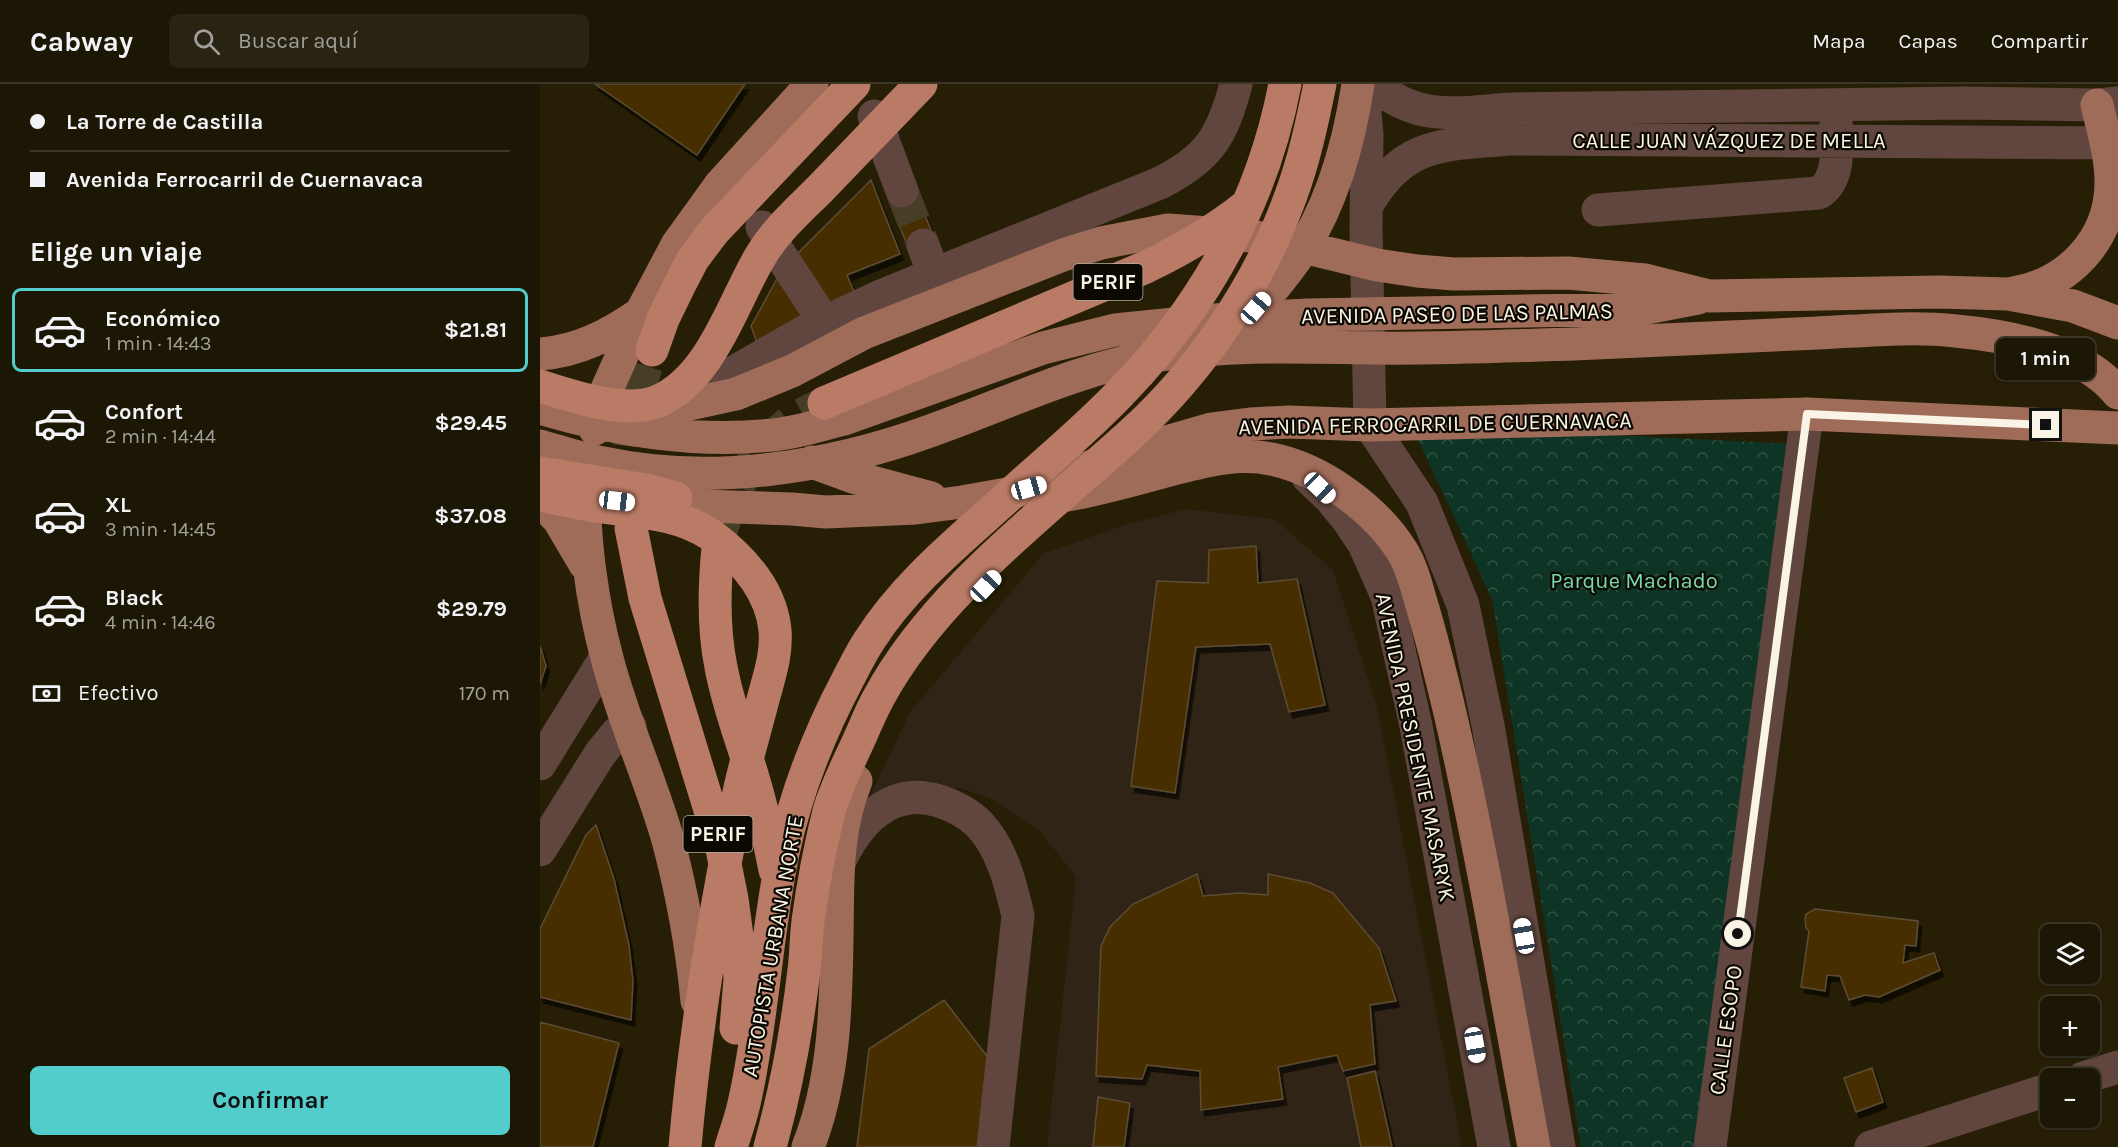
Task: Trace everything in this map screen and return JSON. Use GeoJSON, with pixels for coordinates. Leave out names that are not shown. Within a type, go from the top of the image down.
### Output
{"type":"FeatureCollection","features":[{"type":"Feature","properties":{"kind":"highway"},"geometry":{"type":"LineString","coordinates":[[652,350],[663,319],[693,259],[714,231],[854,84]]}},
{"type":"Feature","properties":{"kind":"highway"},"geometry":{"type":"LineString","coordinates":[[599,407],[627,400],[653,387],[690,359],[710,335],[745,254],[762,228],[905,84]]}},
{"type":"Feature","properties":{"kind":"highway"},"geometry":{"type":"LineString","coordinates":[[540,386],[594,401],[641,405],[654,402],[670,394],[685,383],[708,355],[761,256],[784,226],[921,84]]}},
{"type":"Feature","properties":{"kind":"highway","name":"AUTOPISTA URBANA NORTE"},"geometry":{"type":"LineString","coordinates":[[731,1147],[745,1101],[783,852],[800,788],[831,713],[869,640],[930,567],[1087,426],[1126,387],[1192,308],[1221,261],[1253,195],[1280,111],[1285,84]]}},
{"type":"Feature","properties":{"kind":"highway","name":"AUTOPISTA URBANA NORTE"},"geometry":{"type":"LineString","coordinates":[[770,1147],[792,1052],[810,910],[830,807],[879,696],[906,654],[949,602],[995,555],[1134,431],[1186,377],[1228,320],[1260,267],[1290,198],[1310,133],[1320,84]]}},
{"type":"Feature","properties":{"kind":"highway","name":"PERIF"},"geometry":{"type":"LineString","coordinates":[[824,403],[1146,267],[1182,250],[1221,226],[1277,178],[1308,134],[1332,84]]}},
{"type":"Feature","properties":{"kind":"highway"},"geometry":{"type":"LineString","coordinates":[[540,473],[673,496],[714,516],[734,530],[766,569],[776,590],[782,622],[780,646],[772,668]]}},
{"type":"Feature","properties":{"kind":"highway"},"geometry":{"type":"LineString","coordinates":[[540,495],[580,504],[676,518],[709,534],[757,580],[767,598],[772,614],[776,650],[737,799],[700,1017],[685,1147]]}},
{"type":"Feature","properties":{"kind":"highway","name":"PERIF"},"geometry":{"type":"LineString","coordinates":[[631,528],[645,598],[713,815],[732,899],[740,979],[735,1048],[717,1147]]}},
{"type":"Feature","properties":{"kind":"highway","name":"PERIF"},"geometry":{"type":"LineString","coordinates":[[718,549],[714,590],[720,666],[767,831],[785,936],[789,989],[788,1041],[780,1147]]}},
{"type":"Feature","properties":{"kind":"main road"},"geometry":{"type":"LineString","coordinates":[[702,1147],[701,1039],[692,955],[668,840],[606,657],[592,585],[586,478],[599,407],[641,313],[677,245],[721,184],[812,84]]}},
{"type":"Feature","properties":{"kind":"main road"},"geometry":{"type":"LineString","coordinates":[[808,1147],[828,1071],[834,1027],[840,836],[852,790],[876,734],[894,700],[922,659],[953,620],[1019,552],[1050,527],[1128,453],[1154,425],[1195,373],[1267,296],[1296,258],[1317,221],[1334,182],[1347,141],[1360,84]]}},
{"type":"Feature","properties":{"kind":"main road"},"geometry":{"type":"LineString","coordinates":[[2008,294],[2028,291],[2047,284],[2065,273],[2080,260],[2093,243],[2103,224],[2109,205],[2111,184],[2112,142],[2107,104]]}},
{"type":"Feature","properties":{"kind":"main road"},"geometry":{"type":"LineString","coordinates":[[540,483],[586,478],[671,442],[695,430],[722,409],[778,377],[864,333],[1063,255],[1101,243],[1168,230],[1251,236],[1377,265],[1417,271],[1454,274],[1568,273],[1645,280],[1709,296],[1939,292],[2008,294],[2073,306],[2118,323]]}},
{"type":"Feature","properties":{"kind":"main road","name":"AVENIDA PASEO DE LAS PALMAS"},"geometry":{"type":"LineString","coordinates":[[540,408],[598,423],[641,430],[717,436],[780,434],[814,428],[848,418],[1043,348],[1115,330],[1214,320],[1307,315],[1641,309],[1709,296]]}},
{"type":"Feature","properties":{"kind":"main road"},"geometry":{"type":"LineString","coordinates":[[540,354],[557,353],[583,346],[602,338],[641,313]]}},
{"type":"Feature","properties":{"kind":"main road"},"geometry":{"type":"LineString","coordinates":[[540,446],[603,463],[682,472],[764,469],[812,462],[900,441],[1094,370],[1162,354],[1229,347],[1377,348],[1574,344],[1897,329],[1956,331],[2049,349],[2071,357],[2109,383],[2118,393]]}},
{"type":"Feature","properties":{"kind":"main road"},"geometry":{"type":"LineString","coordinates":[[540,379],[599,407],[635,412],[708,402],[778,377]]}},
{"type":"Feature","properties":{"kind":"main road","name":"AVENIDA FERROCARRIL DE CUERNAVACA"},"geometry":{"type":"LineString","coordinates":[[586,478],[653,505],[826,512],[870,511],[962,502],[1007,494],[1128,453],[1211,429],[1250,424],[1289,422],[1370,425],[1807,414],[2118,429]]}},
{"type":"Feature","properties":{"kind":"main road"},"geometry":{"type":"LineString","coordinates":[[812,462],[894,490],[962,505],[1018,502],[1061,496],[1207,461],[1249,456],[1270,459],[1311,473],[1349,495],[1366,508],[1382,524],[1404,554],[1412,570],[1435,648],[1473,815],[1534,1147]]}},
{"type":"Feature","properties":{"kind":"main road"},"geometry":{"type":"LineString","coordinates":[[673,496],[722,496],[764,489],[798,474],[812,462]]}},
{"type":"Feature","properties":{"kind":"main road"},"geometry":{"type":"LineString","coordinates":[[540,465],[586,478],[661,490],[816,496],[840,499],[870,511]]}},
{"type":"Feature","properties":{"kind":"main road"},"geometry":{"type":"LineString","coordinates":[[728,492],[792,509]]}},
{"type":"Feature","properties":{"kind":"main road"},"geometry":{"type":"LineString","coordinates":[[540,500],[559,520],[580,553],[592,585]]}},
{"type":"Feature","properties":{"kind":"street"},"geometry":{"type":"LineString","coordinates":[[635,412],[688,395],[713,384],[825,323],[883,295],[928,260],[1160,183],[1180,173],[1205,154],[1210,147],[1229,110],[1236,84]]}},
{"type":"Feature","properties":{"kind":"street"},"geometry":{"type":"LineString","coordinates":[[1360,84],[1367,134],[1370,425],[1422,503],[1464,605],[1490,737],[1559,1147]]}},
{"type":"Feature","properties":{"kind":"street","name":"CALLE JUAN VÁZQUEZ DE MELLA"},"geometry":{"type":"LineString","coordinates":[[1373,84],[1402,104],[1443,114],[1510,124],[1836,140],[2112,142]]}},
{"type":"Feature","properties":{"kind":"street"},"geometry":{"type":"LineString","coordinates":[[1958,94],[1963,141]]}},
{"type":"Feature","properties":{"kind":"street","name":"CALLE JUAN VÁZQUEZ DE MELLA"},"geometry":{"type":"LineString","coordinates":[[1366,207],[1378,186],[1399,164],[1429,149],[1455,144],[1510,124],[1837,105],[1958,94],[2107,104]]}},
{"type":"Feature","properties":{"kind":"street"},"geometry":{"type":"LineString","coordinates":[[1598,210],[1820,193],[1827,188],[1834,176],[1837,105]]}},
{"type":"Feature","properties":{"kind":"street"},"geometry":{"type":"LineString","coordinates":[[874,116],[902,191]]}},
{"type":"Feature","properties":{"kind":"street"},"geometry":{"type":"LineString","coordinates":[[762,228],[825,323]]}},
{"type":"Feature","properties":{"kind":"street","name":"CALLE ESOPO"},"geometry":{"type":"LineString","coordinates":[[1710,1147],[1807,414]]}},
{"type":"Feature","properties":{"kind":"street","name":"AVENIDA PRESIDENTE MASARYK"},"geometry":{"type":"LineString","coordinates":[[1211,429],[1262,446],[1310,478],[1348,520],[1377,569],[1387,596],[1416,726],[1494,1147]]}},
{"type":"Feature","properties":{"kind":"street"},"geometry":{"type":"LineString","coordinates":[[540,764],[606,657]]}},
{"type":"Feature","properties":{"kind":"street"},"geometry":{"type":"LineString","coordinates":[[540,850],[600,754],[617,733],[630,726]]}},
{"type":"Feature","properties":{"kind":"street"},"geometry":{"type":"LineString","coordinates":[[838,865],[854,833],[866,820],[903,798],[933,799],[950,804],[980,824],[993,843],[1012,890],[1018,916],[993,1147]]}},
{"type":"Feature","properties":{"kind":"street"},"geometry":{"type":"LineString","coordinates":[[2100,1073],[2118,1067]]}},
{"type":"Feature","properties":{"kind":"street"},"geometry":{"type":"LineString","coordinates":[[1872,1147],[2040,1092]]}},
{"type":"Feature","properties":{"kind":"shaded area"},"geometry":{"type":"Polygon","coordinates":[[[1185,509],[1275,519],[1333,570],[1377,706],[1462,1147],[1047,1147],[1076,877],[1039,830],[991,799],[960,788],[906,788],[869,798],[910,712],[1044,553],[1128,524],[1185,509]]]}},
{"type":"Feature","properties":{"kind":"green space","name":"Parque Machado"},"geometry":{"type":"Polygon","coordinates":[[[1411,425],[1794,444],[1710,1147],[1581,1147],[1492,599],[1411,425]]]}},
{"type":"Feature","properties":{"kind":"building"},"geometry":{"type":"Polygon","coordinates":[[[595,84],[745,84],[697,155],[595,84]]]}},
{"type":"Feature","properties":{"kind":"building"},"geometry":{"type":"Polygon","coordinates":[[[871,180],[900,254],[847,275],[859,304],[757,343],[751,326],[783,268],[871,180]]]}},
{"type":"Feature","properties":{"kind":"building"},"geometry":{"type":"Polygon","coordinates":[[[913,186],[935,240],[909,250],[888,196],[913,186]]]}},
{"type":"Feature","properties":{"kind":"building"},"geometry":{"type":"Polygon","coordinates":[[[1256,546],[1258,583],[1297,579],[1325,705],[1289,712],[1270,644],[1196,647],[1175,793],[1131,786],[1157,581],[1208,583],[1209,550],[1256,546]]]}},
{"type":"Feature","properties":{"kind":"building"},"geometry":{"type":"Polygon","coordinates":[[[540,646],[546,666],[540,684],[540,646]]]}},
{"type":"Feature","properties":{"kind":"building"},"geometry":{"type":"Polygon","coordinates":[[[596,825],[614,879],[629,945],[633,981],[631,1020],[540,997],[540,929],[586,835],[596,825]]]}},
{"type":"Feature","properties":{"kind":"building"},"geometry":{"type":"Polygon","coordinates":[[[1197,874],[1203,896],[1240,893],[1268,895],[1268,874],[1310,883],[1333,893],[1379,948],[1396,1001],[1370,1005],[1375,1064],[1343,1071],[1337,1055],[1278,1067],[1283,1099],[1201,1110],[1200,1071],[1147,1065],[1142,1079],[1096,1076],[1101,946],[1110,927],[1133,904],[1197,874]]]}},
{"type":"Feature","properties":{"kind":"building"},"geometry":{"type":"Polygon","coordinates":[[[1815,909],[1918,921],[1916,946],[1905,945],[1903,963],[1934,953],[1940,970],[1879,997],[1865,995],[1849,1000],[1840,976],[1827,975],[1825,991],[1801,987],[1809,931],[1806,928],[1805,919],[1806,914],[1815,909]]]}},
{"type":"Feature","properties":{"kind":"building"},"geometry":{"type":"Polygon","coordinates":[[[944,1000],[996,1068],[981,1147],[857,1147],[869,1049],[944,1000]]]}},
{"type":"Feature","properties":{"kind":"building"},"geometry":{"type":"Polygon","coordinates":[[[540,1022],[619,1043],[593,1147],[540,1147],[540,1022]]]}},
{"type":"Feature","properties":{"kind":"building"},"geometry":{"type":"Polygon","coordinates":[[[1872,1068],[1883,1102],[1856,1112],[1844,1078],[1872,1068]]]}},
{"type":"Feature","properties":{"kind":"building"},"geometry":{"type":"Polygon","coordinates":[[[1375,1071],[1392,1147],[1361,1147],[1347,1078],[1375,1071]]]}},
{"type":"Feature","properties":{"kind":"building"},"geometry":{"type":"Polygon","coordinates":[[[1098,1097],[1130,1103],[1124,1147],[1093,1147],[1098,1097]]]}},
{"type":"Feature","properties":{"kind":"tunnel"},"geometry":{"type":"LineString","coordinates":[[902,191],[923,245]]}},
{"type":"Feature","properties":{"kind":"tunnel"},"geometry":{"type":"LineString","coordinates":[[628,495],[628,458],[632,421],[652,350]]}},
{"type":"Feature","properties":{"kind":"tunnel"},"geometry":{"type":"LineString","coordinates":[[721,532],[731,502],[745,473],[764,447],[787,424],[824,403]]}},
{"type":"Feature","properties":{"kind":"route"},"geometry":{"type":"LineString","coordinates":[[1738,934],[1807,414],[2046,425]]}}]}
